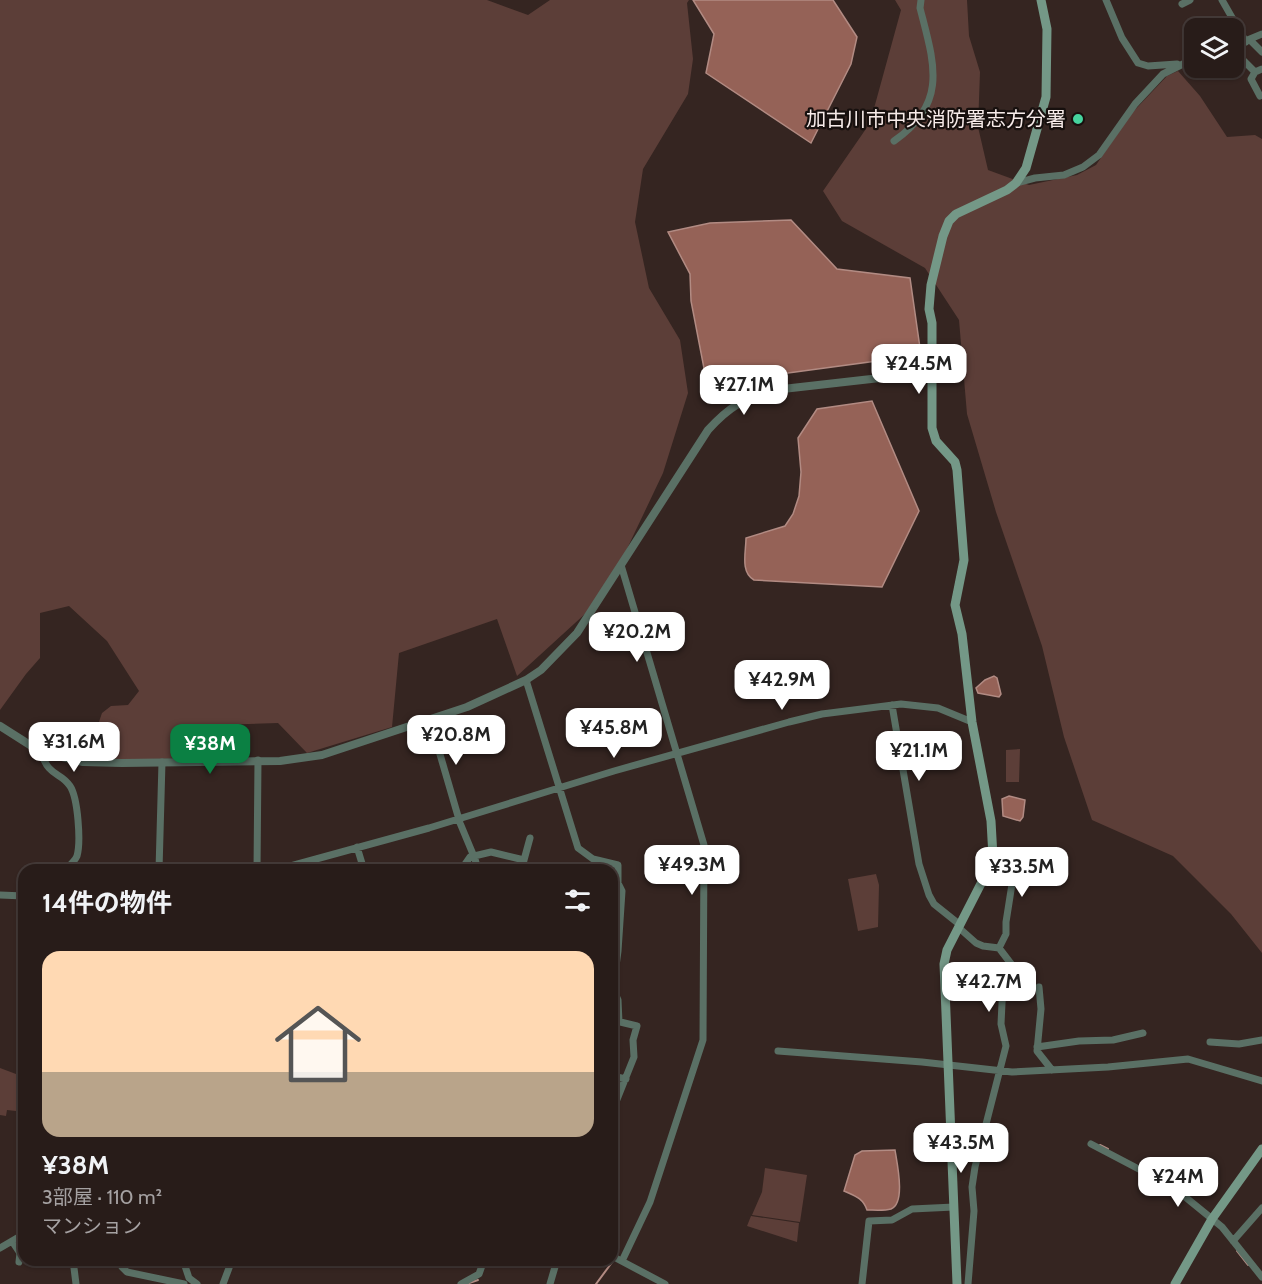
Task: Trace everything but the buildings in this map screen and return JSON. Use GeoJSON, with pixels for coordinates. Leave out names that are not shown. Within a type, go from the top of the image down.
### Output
{"type":"FeatureCollection","features":[{"type":"Feature","properties":{"kind":"main road"},"geometry":{"type":"LineString","coordinates":[[957,1284],[944,963],[958,926],[987,873],[993,857],[992,821],[972,722],[962,634],[955,605],[964,560],[957,470],[955,462],[936,441],[932,428],[932,323],[929,309],[931,285],[949,221],[957,214],[1007,190],[1016,183],[1026,168],[1046,97],[1047,29],[1041,0]]}},
{"type":"Feature","properties":{"kind":"main road"},"geometry":{"type":"LineString","coordinates":[[1175,1284],[1212,1219],[1262,1149]]}},
{"type":"Feature","properties":{"kind":"street"},"geometry":{"type":"LineString","coordinates":[[894,141],[925,110],[933,89],[933,65],[920,8],[921,0]]}},
{"type":"Feature","properties":{"kind":"street"},"geometry":{"type":"LineString","coordinates":[[1106,0],[1122,38],[1138,63],[1148,66],[1184,62]]}},
{"type":"Feature","properties":{"kind":"street"},"geometry":{"type":"LineString","coordinates":[[1222,0],[1248,41],[1262,52]]}},
{"type":"Feature","properties":{"kind":"street"},"geometry":{"type":"LineString","coordinates":[[1244,43],[1262,34]]}},
{"type":"Feature","properties":{"kind":"street"},"geometry":{"type":"LineString","coordinates":[[1244,58],[1258,71],[1252,75],[1252,82],[1260,96]]}},
{"type":"Feature","properties":{"kind":"street"},"geometry":{"type":"LineString","coordinates":[[1016,183],[1035,178],[1064,175],[1083,167],[1099,155],[1128,112],[1163,74],[1184,64]]}},
{"type":"Feature","properties":{"kind":"street"},"geometry":{"type":"LineString","coordinates":[[0,726],[41,752],[83,762],[280,761],[322,755],[467,707],[526,680],[541,670],[577,633],[708,430],[733,406],[774,390],[933,372]]}},
{"type":"Feature","properties":{"kind":"street"},"geometry":{"type":"LineString","coordinates":[[621,566],[704,845],[703,1040],[650,1202],[622,1261]]}},
{"type":"Feature","properties":{"kind":"street"},"geometry":{"type":"LineString","coordinates":[[526,680],[578,848],[593,859],[611,864]]}},
{"type":"Feature","properties":{"kind":"street"},"geometry":{"type":"LineString","coordinates":[[892,705],[922,874],[929,895],[934,904],[976,943],[999,948],[1012,965],[1003,990],[1001,1024],[1006,1046],[972,1187],[974,1211],[968,1284]]}},
{"type":"Feature","properties":{"kind":"street"},"geometry":{"type":"LineString","coordinates":[[297,864],[677,753],[822,714],[892,705],[938,708],[972,722]]}},
{"type":"Feature","properties":{"kind":"street"},"geometry":{"type":"LineString","coordinates":[[430,720],[459,818],[476,864]]}},
{"type":"Feature","properties":{"kind":"street"},"geometry":{"type":"LineString","coordinates":[[41,752],[44,762],[52,772],[69,783],[73,791],[78,821],[77,856],[70,864]]}},
{"type":"Feature","properties":{"kind":"street"},"geometry":{"type":"LineString","coordinates":[[257,864],[258,760]]}},
{"type":"Feature","properties":{"kind":"street"},"geometry":{"type":"LineString","coordinates":[[159,864],[162,762]]}},
{"type":"Feature","properties":{"kind":"street"},"geometry":{"type":"LineString","coordinates":[[523,864],[530,838]]}},
{"type":"Feature","properties":{"kind":"street"},"geometry":{"type":"LineString","coordinates":[[357,847],[362,864]]}},
{"type":"Feature","properties":{"kind":"street"},"geometry":{"type":"LineString","coordinates":[[465,864],[474,855],[490,852],[524,860]]}},
{"type":"Feature","properties":{"kind":"street"},"geometry":{"type":"LineString","coordinates":[[618,866],[618,883],[622,891],[618,951]]}},
{"type":"Feature","properties":{"kind":"street"},"geometry":{"type":"LineString","coordinates":[[987,873],[1006,879],[1012,884],[1007,926],[999,948]]}},
{"type":"Feature","properties":{"kind":"street"},"geometry":{"type":"LineString","coordinates":[[0,895],[18,896]]}},
{"type":"Feature","properties":{"kind":"street"},"geometry":{"type":"LineString","coordinates":[[1039,987],[1041,1010],[1037,1047],[1038,1052],[1052,1070]]}},
{"type":"Feature","properties":{"kind":"street"},"geometry":{"type":"LineString","coordinates":[[618,1022],[637,1026],[633,1040],[634,1057],[618,1098]]}},
{"type":"Feature","properties":{"kind":"street"},"geometry":{"type":"LineString","coordinates":[[1037,1047],[1079,1041],[1113,1040],[1143,1033]]}},
{"type":"Feature","properties":{"kind":"street"},"geometry":{"type":"LineString","coordinates":[[1210,1042],[1239,1044],[1262,1040]]}},
{"type":"Feature","properties":{"kind":"street"},"geometry":{"type":"LineString","coordinates":[[778,1051],[922,1062],[1012,1072],[1108,1067],[1188,1059],[1262,1081]]}},
{"type":"Feature","properties":{"kind":"street"},"geometry":{"type":"LineString","coordinates":[[618,1077],[626,1079]]}},
{"type":"Feature","properties":{"kind":"street"},"geometry":{"type":"LineString","coordinates":[[1091,1144],[1173,1187],[1212,1219],[1233,1240],[1262,1277]]}},
{"type":"Feature","properties":{"kind":"street"},"geometry":{"type":"LineString","coordinates":[[862,1284],[869,1221],[892,1220],[912,1209],[954,1207]]}},
{"type":"Feature","properties":{"kind":"street"},"geometry":{"type":"LineString","coordinates":[[1233,1240],[1262,1208]]}},
{"type":"Feature","properties":{"kind":"street"},"geometry":{"type":"LineString","coordinates":[[0,1248],[18,1238]]}},
{"type":"Feature","properties":{"kind":"street"},"geometry":{"type":"LineString","coordinates":[[12,1241],[18,1250]]}},
{"type":"Feature","properties":{"kind":"street"},"geometry":{"type":"LineString","coordinates":[[618,1259],[665,1284]]}},
{"type":"Feature","properties":{"kind":"street"},"geometry":{"type":"LineString","coordinates":[[74,1266],[76,1284]]}},
{"type":"Feature","properties":{"kind":"street"},"geometry":{"type":"LineString","coordinates":[[184,1266],[186,1282]]}},
{"type":"Feature","properties":{"kind":"street"},"geometry":{"type":"LineString","coordinates":[[223,1284],[230,1266]]}},
{"type":"Feature","properties":{"kind":"street"},"geometry":{"type":"LineString","coordinates":[[461,1284],[479,1274],[482,1266]]}},
{"type":"Feature","properties":{"kind":"street"},"geometry":{"type":"LineString","coordinates":[[550,1284],[555,1266]]}},
{"type":"Feature","properties":{"kind":"street"},"geometry":{"type":"LineString","coordinates":[[122,1267],[127,1272],[197,1284]]}},
{"type":"Feature","properties":{"kind":"shaded area"},"geometry":{"type":"Polygon","coordinates":[[[0,0],[487,0],[528,15],[550,0],[689,0],[687,3],[693,59],[688,94],[643,169],[635,222],[649,288],[680,340],[688,393],[663,473],[625,553],[586,613],[517,676],[497,619],[399,653],[392,727],[307,753],[278,723],[218,725],[219,758],[86,760],[102,713],[111,706],[128,705],[139,691],[107,641],[69,606],[40,613],[40,658],[0,710],[0,0]]]}},
{"type":"Feature","properties":{"kind":"shaded area"},"geometry":{"type":"Polygon","coordinates":[[[693,0],[833,0],[857,37],[851,64],[811,143],[706,73],[714,34],[693,0]]]}},
{"type":"Feature","properties":{"kind":"shaded area"},"geometry":{"type":"Polygon","coordinates":[[[895,0],[967,0],[969,36],[980,72],[978,127],[988,170],[1029,185],[1077,175],[1096,165],[1132,113],[1167,76],[1178,71],[1200,96],[1227,137],[1255,135],[1262,139],[1262,953],[1231,914],[1173,856],[1092,820],[1064,737],[1042,646],[996,512],[967,414],[959,320],[925,268],[842,221],[823,191],[870,123],[901,10],[895,0]]]}},
{"type":"Feature","properties":{"kind":"shaded area"},"geometry":{"type":"Polygon","coordinates":[[[791,220],[837,269],[910,278],[921,355],[707,384],[691,301],[690,274],[668,232],[710,223],[791,220]]]}},
{"type":"Feature","properties":{"kind":"shaded area"},"geometry":{"type":"Polygon","coordinates":[[[872,401],[919,511],[882,587],[754,580],[745,567],[746,538],[785,526],[793,514],[799,496],[801,472],[798,438],[817,409],[872,401]]]}},
{"type":"Feature","properties":{"kind":"shaded area"},"geometry":{"type":"Polygon","coordinates":[[[994,676],[997,678],[1001,694],[999,697],[978,693],[976,688],[994,676]]]}},
{"type":"Feature","properties":{"kind":"shaded area"},"geometry":{"type":"Polygon","coordinates":[[[1020,749],[1019,782],[1006,782],[1006,750],[1020,749]]]}},
{"type":"Feature","properties":{"kind":"shaded area"},"geometry":{"type":"Polygon","coordinates":[[[1009,796],[1025,800],[1023,817],[1020,821],[1003,816],[1002,799],[1009,796]]]}},
{"type":"Feature","properties":{"kind":"shaded area"},"geometry":{"type":"Polygon","coordinates":[[[876,874],[879,885],[878,927],[858,931],[848,879],[876,874]]]}},
{"type":"Feature","properties":{"kind":"shaded area"},"geometry":{"type":"Polygon","coordinates":[[[0,1068],[18,1075],[18,1117],[16,1117],[16,1111],[7,1110],[6,1116],[0,1115],[0,1068]]]}},
{"type":"Feature","properties":{"kind":"shaded area"},"geometry":{"type":"Polygon","coordinates":[[[895,1150],[899,1173],[896,1205],[888,1210],[867,1210],[861,1200],[844,1191],[855,1155],[862,1151],[895,1150]]]}},
{"type":"Feature","properties":{"kind":"shaded area"},"geometry":{"type":"Polygon","coordinates":[[[765,1168],[807,1175],[800,1222],[752,1215],[762,1192],[765,1168]]]}},
{"type":"Feature","properties":{"kind":"shaded area"},"geometry":{"type":"Polygon","coordinates":[[[751,1216],[799,1223],[797,1242],[747,1226],[751,1216]]]}},
{"type":"Feature","properties":{"kind":"waterway"},"geometry":{"type":"LineString","coordinates":[[1100,1145],[1108,1149]]}},
{"type":"Feature","properties":{"kind":"waterway"},"geometry":{"type":"LineString","coordinates":[[1237,1251],[1248,1265]]}},
{"type":"Feature","properties":{"kind":"waterway"},"geometry":{"type":"LineString","coordinates":[[596,1284],[609,1266]]}},
{"type":"Feature","properties":{"kind":"waterway"},"geometry":{"type":"LineString","coordinates":[[469,1283],[478,1280]]}},
{"type":"Feature","properties":{"kind":"place","name":"加古川市中央消防署志方分署"},"geometry":{"type":"Point","coordinates":[1078,119]}}]}
